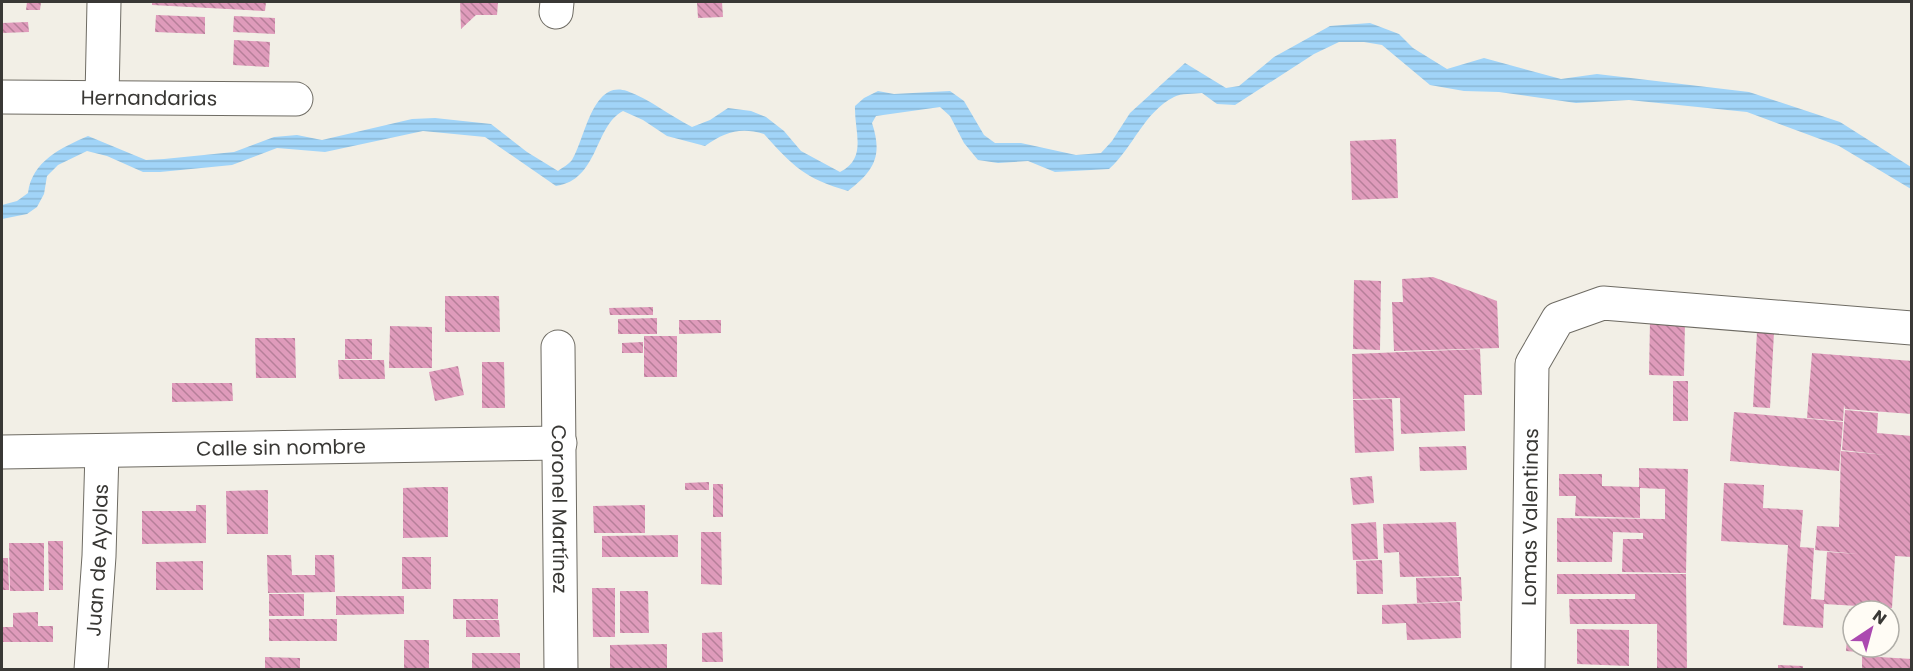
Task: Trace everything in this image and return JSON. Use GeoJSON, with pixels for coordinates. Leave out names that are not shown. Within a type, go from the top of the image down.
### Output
{"type":"FeatureCollection","features":[{"type":"Feature","properties":{"kind":"street"},"geometry":{"type":"LineString","coordinates":[[102,97],[104,2]]}},
{"type":"Feature","properties":{"kind":"street","name":"Hernandarias"},"geometry":{"type":"LineString","coordinates":[[2,97],[296,99]]}},
{"type":"Feature","properties":{"kind":"street","name":"Lomas Valentinas"},"geometry":{"type":"LineString","coordinates":[[1528,669],[1532,364],[1558,319],[1603,303],[1911,328]]}},
{"type":"Feature","properties":{"kind":"street","name":"Coronel Martínez"},"geometry":{"type":"LineString","coordinates":[[558,347],[561,669]]}},
{"type":"Feature","properties":{"kind":"street","name":"Calle sin nombre"},"geometry":{"type":"LineString","coordinates":[[2,452],[560,443]]}},
{"type":"Feature","properties":{"kind":"street","name":"Juan de Ayolas"},"geometry":{"type":"LineString","coordinates":[[91,669],[99,556],[102,452]]}},
{"type":"Feature","properties":{"kind":"water"},"geometry":{"type":"Polygon","coordinates":[[[1370,23],[1399,34],[1413,48],[1447,69],[1484,58],[1561,79],[1597,74],[1749,92],[1840,122],[1911,167],[1911,189],[1839,146],[1747,112],[1629,100],[1576,103],[1499,92],[1464,91],[1430,85],[1382,45],[1339,42],[1314,54],[1235,105],[1217,104],[1202,93],[1174,97],[1155,112],[1109,169],[1055,172],[1028,161],[998,163],[978,160],[964,143],[950,116],[940,107],[876,116],[872,123],[877,145],[874,162],[864,177],[848,191],[821,181],[801,170],[764,134],[747,131],[733,132],[705,146],[667,136],[643,120],[623,111],[606,128],[581,174],[570,182],[556,186],[485,137],[423,131],[325,152],[277,148],[232,165],[160,172],[143,172],[107,156],[87,151],[58,165],[47,176],[44,194],[37,207],[27,214],[2,219],[2,205],[17,201],[28,193],[35,172],[49,157],[88,136],[146,160],[234,152],[274,137],[297,135],[322,140],[412,119],[435,118],[491,124],[527,152],[558,171],[572,160],[598,102],[605,94],[615,90],[635,94],[692,127],[710,120],[728,108],[751,111],[766,117],[784,131],[801,151],[840,172],[849,166],[857,152],[855,106],[878,91],[894,94],[950,91],[964,101],[984,135],[995,143],[1021,143],[1076,155],[1101,153],[1112,141],[1130,113],[1185,63],[1226,88],[1239,86],[1274,57],[1330,26],[1370,23]]]}},
{"type":"Feature","properties":{"kind":"building"},"geometry":{"type":"Polygon","coordinates":[[[27,2],[41,2],[40,10],[26,10],[27,2]]]}},
{"type":"Feature","properties":{"kind":"building"},"geometry":{"type":"Polygon","coordinates":[[[152,2],[266,2],[265,11],[152,5],[152,2]]]}},
{"type":"Feature","properties":{"kind":"building"},"geometry":{"type":"Polygon","coordinates":[[[460,2],[498,2],[497,15],[476,15],[461,29],[460,2]]]}},
{"type":"Feature","properties":{"kind":"building"},"geometry":{"type":"Polygon","coordinates":[[[697,2],[722,2],[723,17],[698,18],[697,2]]]}},
{"type":"Feature","properties":{"kind":"building"},"geometry":{"type":"Polygon","coordinates":[[[156,15],[205,17],[205,34],[155,32],[156,15]]]}},
{"type":"Feature","properties":{"kind":"building"},"geometry":{"type":"Polygon","coordinates":[[[234,16],[275,18],[275,34],[233,32],[234,16]]]}},
{"type":"Feature","properties":{"kind":"building"},"geometry":{"type":"Polygon","coordinates":[[[28,22],[29,32],[2,33],[2,23],[28,22]]]}},
{"type":"Feature","properties":{"kind":"building"},"geometry":{"type":"Polygon","coordinates":[[[234,40],[270,42],[269,67],[233,65],[234,40]]]}},
{"type":"Feature","properties":{"kind":"building"},"geometry":{"type":"Polygon","coordinates":[[[1396,139],[1398,198],[1352,200],[1350,141],[1396,139]]]}},
{"type":"Feature","properties":{"kind":"building"},"geometry":{"type":"Polygon","coordinates":[[[1433,277],[1497,301],[1499,348],[1394,351],[1392,302],[1403,302],[1402,279],[1433,277]]]}},
{"type":"Feature","properties":{"kind":"building"},"geometry":{"type":"Polygon","coordinates":[[[1354,280],[1381,281],[1380,350],[1353,349],[1354,280]]]}},
{"type":"Feature","properties":{"kind":"building"},"geometry":{"type":"Polygon","coordinates":[[[445,296],[499,296],[500,332],[445,332],[445,296]]]}},
{"type":"Feature","properties":{"kind":"building"},"geometry":{"type":"Polygon","coordinates":[[[653,307],[653,315],[610,315],[609,308],[653,307]]]}},
{"type":"Feature","properties":{"kind":"building"},"geometry":{"type":"Polygon","coordinates":[[[657,318],[657,334],[618,334],[618,319],[657,318]]]}},
{"type":"Feature","properties":{"kind":"building"},"geometry":{"type":"Polygon","coordinates":[[[679,320],[721,320],[721,333],[679,334],[679,320]]]}},
{"type":"Feature","properties":{"kind":"building"},"geometry":{"type":"Polygon","coordinates":[[[1650,321],[1685,321],[1684,376],[1649,375],[1650,321]]]}},
{"type":"Feature","properties":{"kind":"building"},"geometry":{"type":"Polygon","coordinates":[[[390,326],[432,327],[432,368],[389,368],[390,326]]]}},
{"type":"Feature","properties":{"kind":"building"},"geometry":{"type":"Polygon","coordinates":[[[1757,332],[1774,332],[1770,408],[1753,407],[1757,332]]]}},
{"type":"Feature","properties":{"kind":"building"},"geometry":{"type":"Polygon","coordinates":[[[644,336],[677,336],[677,377],[644,377],[644,336]]]}},
{"type":"Feature","properties":{"kind":"building"},"geometry":{"type":"Polygon","coordinates":[[[255,338],[295,338],[296,378],[256,378],[255,338]]]}},
{"type":"Feature","properties":{"kind":"building"},"geometry":{"type":"Polygon","coordinates":[[[345,339],[372,339],[372,359],[345,359],[345,339]]]}},
{"type":"Feature","properties":{"kind":"building"},"geometry":{"type":"Polygon","coordinates":[[[643,342],[643,353],[622,353],[622,343],[643,342]]]}},
{"type":"Feature","properties":{"kind":"building"},"geometry":{"type":"Polygon","coordinates":[[[1480,349],[1482,395],[1464,395],[1465,431],[1401,434],[1400,398],[1353,399],[1352,354],[1480,349]]]}},
{"type":"Feature","properties":{"kind":"building"},"geometry":{"type":"Polygon","coordinates":[[[1812,353],[1912,361],[1912,414],[1845,409],[1844,405],[1843,421],[1807,418],[1812,353]]]}},
{"type":"Feature","properties":{"kind":"building"},"geometry":{"type":"Polygon","coordinates":[[[338,360],[384,360],[385,379],[339,379],[338,360]]]}},
{"type":"Feature","properties":{"kind":"building"},"geometry":{"type":"Polygon","coordinates":[[[482,362],[504,362],[505,408],[482,408],[482,362]]]}},
{"type":"Feature","properties":{"kind":"building"},"geometry":{"type":"Polygon","coordinates":[[[458,366],[464,395],[435,401],[429,372],[458,366]]]}},
{"type":"Feature","properties":{"kind":"building"},"geometry":{"type":"Polygon","coordinates":[[[1673,381],[1688,381],[1688,421],[1673,421],[1673,381]]]}},
{"type":"Feature","properties":{"kind":"building"},"geometry":{"type":"Polygon","coordinates":[[[172,383],[232,383],[233,401],[172,402],[172,383]]]}},
{"type":"Feature","properties":{"kind":"building"},"geometry":{"type":"Polygon","coordinates":[[[1392,399],[1394,451],[1355,453],[1353,400],[1392,399]]]}},
{"type":"Feature","properties":{"kind":"building"},"geometry":{"type":"Polygon","coordinates":[[[1845,410],[1878,413],[1877,433],[1912,436],[1912,557],[1895,556],[1893,599],[1841,599],[1841,605],[1824,604],[1823,628],[1783,625],[1788,545],[1721,541],[1724,483],[1764,485],[1763,508],[1803,510],[1800,547],[1814,548],[1811,599],[1824,600],[1827,552],[1858,554],[1815,550],[1817,526],[1839,527],[1841,451],[1886,455],[1842,450],[1845,410]]]}},
{"type":"Feature","properties":{"kind":"building"},"geometry":{"type":"Polygon","coordinates":[[[1734,412],[1843,422],[1839,471],[1730,461],[1734,412]]]}},
{"type":"Feature","properties":{"kind":"building"},"geometry":{"type":"Polygon","coordinates":[[[1466,446],[1467,470],[1420,471],[1419,447],[1466,446]]]}},
{"type":"Feature","properties":{"kind":"building"},"geometry":{"type":"Polygon","coordinates":[[[1639,468],[1688,469],[1686,573],[1622,572],[1623,539],[1643,539],[1643,533],[1613,532],[1612,562],[1557,562],[1557,518],[1665,519],[1665,489],[1640,488],[1640,518],[1575,516],[1576,496],[1559,496],[1559,474],[1602,474],[1602,486],[1639,487],[1639,468]]]}},
{"type":"Feature","properties":{"kind":"building"},"geometry":{"type":"Polygon","coordinates":[[[1372,476],[1374,503],[1353,505],[1350,478],[1372,476]]]}},
{"type":"Feature","properties":{"kind":"building"},"geometry":{"type":"Polygon","coordinates":[[[709,482],[709,490],[685,490],[685,483],[709,482]]]}},
{"type":"Feature","properties":{"kind":"building"},"geometry":{"type":"Polygon","coordinates":[[[713,484],[723,484],[723,517],[713,517],[713,484]]]}},
{"type":"Feature","properties":{"kind":"building"},"geometry":{"type":"Polygon","coordinates":[[[448,487],[448,537],[403,538],[403,488],[448,487]]]}},
{"type":"Feature","properties":{"kind":"building"},"geometry":{"type":"Polygon","coordinates":[[[268,490],[268,534],[227,534],[226,491],[268,490]]]}},
{"type":"Feature","properties":{"kind":"building"},"geometry":{"type":"Polygon","coordinates":[[[196,505],[206,505],[206,543],[142,544],[142,511],[196,511],[196,505]]]}},
{"type":"Feature","properties":{"kind":"building"},"geometry":{"type":"Polygon","coordinates":[[[645,505],[645,533],[594,533],[593,506],[645,505]]]}},
{"type":"Feature","properties":{"kind":"building"},"geometry":{"type":"Polygon","coordinates":[[[1376,522],[1378,559],[1353,560],[1351,524],[1376,522]]]}},
{"type":"Feature","properties":{"kind":"building"},"geometry":{"type":"Polygon","coordinates":[[[1456,522],[1459,576],[1400,577],[1399,552],[1384,553],[1383,524],[1456,522]]]}},
{"type":"Feature","properties":{"kind":"building"},"geometry":{"type":"Polygon","coordinates":[[[701,532],[721,532],[722,585],[701,584],[701,532]]]}},
{"type":"Feature","properties":{"kind":"building"},"geometry":{"type":"Polygon","coordinates":[[[678,535],[678,557],[602,557],[602,536],[678,535]]]}},
{"type":"Feature","properties":{"kind":"building"},"geometry":{"type":"Polygon","coordinates":[[[48,541],[63,541],[63,590],[49,590],[48,541]]]}},
{"type":"Feature","properties":{"kind":"building"},"geometry":{"type":"Polygon","coordinates":[[[9,543],[44,543],[44,591],[10,591],[9,543]]]}},
{"type":"Feature","properties":{"kind":"building"},"geometry":{"type":"Polygon","coordinates":[[[267,555],[291,555],[292,575],[315,575],[315,555],[334,555],[335,592],[268,593],[267,555]]]}},
{"type":"Feature","properties":{"kind":"building"},"geometry":{"type":"Polygon","coordinates":[[[402,557],[431,557],[431,589],[402,589],[402,557]]]}},
{"type":"Feature","properties":{"kind":"building"},"geometry":{"type":"Polygon","coordinates":[[[2,558],[8,558],[9,590],[2,590],[2,558]]]}},
{"type":"Feature","properties":{"kind":"building"},"geometry":{"type":"Polygon","coordinates":[[[1382,560],[1383,594],[1357,594],[1356,561],[1382,560]]]}},
{"type":"Feature","properties":{"kind":"building"},"geometry":{"type":"Polygon","coordinates":[[[203,561],[203,590],[156,590],[156,562],[203,561]]]}},
{"type":"Feature","properties":{"kind":"building"},"geometry":{"type":"Polygon","coordinates":[[[1557,574],[1686,574],[1687,670],[1657,670],[1657,624],[1570,624],[1569,599],[1635,599],[1635,594],[1557,594],[1557,574]]]}},
{"type":"Feature","properties":{"kind":"building"},"geometry":{"type":"Polygon","coordinates":[[[1461,577],[1462,601],[1417,603],[1416,578],[1461,577]]]}},
{"type":"Feature","properties":{"kind":"building"},"geometry":{"type":"Polygon","coordinates":[[[592,588],[615,588],[615,637],[593,637],[592,588]]]}},
{"type":"Feature","properties":{"kind":"building"},"geometry":{"type":"Polygon","coordinates":[[[620,591],[648,591],[649,633],[620,633],[620,591]]]}},
{"type":"Feature","properties":{"kind":"building"},"geometry":{"type":"Polygon","coordinates":[[[269,594],[304,594],[304,616],[269,616],[269,594]]]}},
{"type":"Feature","properties":{"kind":"building"},"geometry":{"type":"Polygon","coordinates":[[[336,596],[404,596],[404,614],[336,615],[336,596]]]}},
{"type":"Feature","properties":{"kind":"building"},"geometry":{"type":"Polygon","coordinates":[[[453,599],[498,599],[498,619],[453,619],[453,599]]]}},
{"type":"Feature","properties":{"kind":"building"},"geometry":{"type":"Polygon","coordinates":[[[1460,602],[1461,638],[1407,640],[1406,623],[1382,624],[1382,605],[1460,602]]]}},
{"type":"Feature","properties":{"kind":"building"},"geometry":{"type":"Polygon","coordinates":[[[38,612],[38,626],[53,626],[53,642],[2,642],[2,627],[13,627],[13,613],[38,612]]]}},
{"type":"Feature","properties":{"kind":"building"},"geometry":{"type":"Polygon","coordinates":[[[269,619],[337,619],[337,641],[269,641],[269,619]]]}},
{"type":"Feature","properties":{"kind":"building"},"geometry":{"type":"Polygon","coordinates":[[[466,620],[499,620],[500,637],[466,637],[466,620]]]}},
{"type":"Feature","properties":{"kind":"building"},"geometry":{"type":"Polygon","coordinates":[[[1577,629],[1629,630],[1629,666],[1577,664],[1577,629]]]}},
{"type":"Feature","properties":{"kind":"building"},"geometry":{"type":"Polygon","coordinates":[[[722,632],[723,662],[702,662],[702,633],[722,632]]]}},
{"type":"Feature","properties":{"kind":"building"},"geometry":{"type":"Polygon","coordinates":[[[404,640],[429,640],[429,670],[404,670],[404,640]]]}},
{"type":"Feature","properties":{"kind":"building"},"geometry":{"type":"Polygon","coordinates":[[[667,644],[667,670],[610,670],[610,645],[667,644]]]}},
{"type":"Feature","properties":{"kind":"building"},"geometry":{"type":"Polygon","coordinates":[[[472,653],[520,653],[520,670],[472,670],[472,653]]]}},
{"type":"Feature","properties":{"kind":"building"},"geometry":{"type":"Polygon","coordinates":[[[265,657],[300,658],[300,670],[265,670],[265,657]]]}},
{"type":"Feature","properties":{"kind":"building"},"geometry":{"type":"Polygon","coordinates":[[[1862,659],[1912,659],[1912,670],[1862,670],[1862,659]]]}},
{"type":"Feature","properties":{"kind":"building"},"geometry":{"type":"Polygon","coordinates":[[[1778,665],[1803,666],[1803,670],[1778,670],[1778,665]]]}}]}
